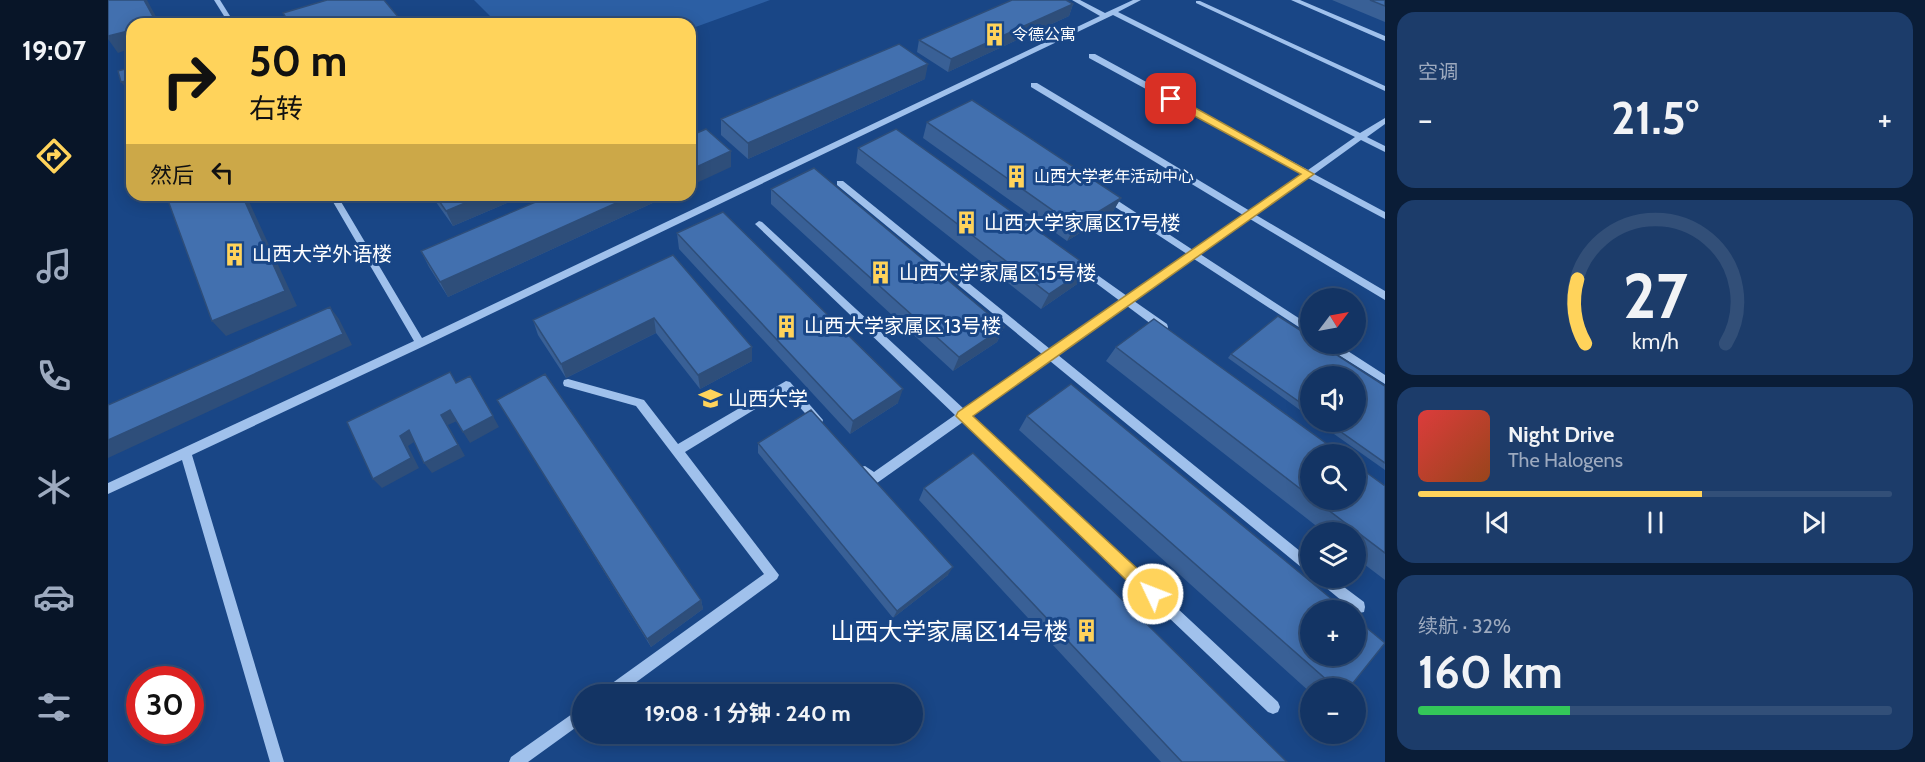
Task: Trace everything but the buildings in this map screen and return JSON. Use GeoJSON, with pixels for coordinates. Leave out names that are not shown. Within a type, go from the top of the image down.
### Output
{"type":"FeatureCollection","features":[{"type":"Feature","properties":{"kind":"street"},"geometry":{"type":"LineString","coordinates":[[217,0],[228,18]]}},
{"type":"Feature","properties":{"kind":"street"},"geometry":{"type":"LineString","coordinates":[[1075,0],[1146,29],[1385,149]]}},
{"type":"Feature","properties":{"kind":"street"},"geometry":{"type":"LineString","coordinates":[[108,489],[420,343],[1138,0]]}},
{"type":"Feature","properties":{"kind":"street"},"geometry":{"type":"LineString","coordinates":[[1294,0],[1385,39]]}},
{"type":"Feature","properties":{"kind":"street"},"geometry":{"type":"LineString","coordinates":[[1198,2],[1385,89]]}},
{"type":"Feature","properties":{"kind":"street"},"geometry":{"type":"LineString","coordinates":[[1092,56],[1385,216]]}},
{"type":"Feature","properties":{"kind":"street"},"geometry":{"type":"LineString","coordinates":[[1034,85],[1385,296]]}},
{"type":"Feature","properties":{"kind":"street"},"geometry":{"type":"LineString","coordinates":[[857,462],[873,479],[1385,120]]}},
{"type":"Feature","properties":{"kind":"street"},"geometry":{"type":"LineString","coordinates":[[840,183],[1300,559]]}},
{"type":"Feature","properties":{"kind":"street"},"geometry":{"type":"LineString","coordinates":[[1096,190],[1300,324]]}},
{"type":"Feature","properties":{"kind":"street"},"geometry":{"type":"LineString","coordinates":[[337,201],[420,343]]}},
{"type":"Feature","properties":{"kind":"street"},"geometry":{"type":"LineString","coordinates":[[759,224],[1273,707]]}},
{"type":"Feature","properties":{"kind":"street"},"geometry":{"type":"LineString","coordinates":[[1072,261],[1175,336]]}},
{"type":"Feature","properties":{"kind":"street"},"geometry":{"type":"LineString","coordinates":[[1345,354],[1385,380]]}},
{"type":"Feature","properties":{"kind":"street"},"geometry":{"type":"LineString","coordinates":[[568,383],[640,403],[773,575],[623,684]]}},
{"type":"Feature","properties":{"kind":"street"},"geometry":{"type":"LineString","coordinates":[[677,451],[786,386],[826,428]]}},
{"type":"Feature","properties":{"kind":"street"},"geometry":{"type":"LineString","coordinates":[[186,453],[277,762]]}},
{"type":"Feature","properties":{"kind":"street"},"geometry":{"type":"LineString","coordinates":[[1335,588],[1350,600]]}},
{"type":"Feature","properties":{"kind":"street"},"geometry":{"type":"LineString","coordinates":[[516,762],[572,721]]}},
{"type":"Feature","properties":{"kind":"shaded area"},"geometry":{"type":"Polygon","coordinates":[[[474,0],[770,0],[696,27],[696,18],[492,18],[474,0]]]}},
{"type":"Feature","properties":{"kind":"place","name":"令德公寓"},"geometry":{"type":"Point","coordinates":[994,34]}},
{"type":"Feature","properties":{"kind":"place","name":"山西大学老年活动中心"},"geometry":{"type":"Point","coordinates":[1016,176]}},
{"type":"Feature","properties":{"kind":"place","name":"山西大学家属区17号楼"},"geometry":{"type":"Point","coordinates":[966,223]}},
{"type":"Feature","properties":{"kind":"place","name":"山西大学外语楼"},"geometry":{"type":"Point","coordinates":[234,254]}},
{"type":"Feature","properties":{"kind":"place","name":"山西大学家属区15号楼"},"geometry":{"type":"Point","coordinates":[881,273]}},
{"type":"Feature","properties":{"kind":"place","name":"山西大学家属区13号楼"},"geometry":{"type":"Point","coordinates":[786,326]}},
{"type":"Feature","properties":{"kind":"place","name":"山西大学"},"geometry":{"type":"Point","coordinates":[710,399]}},
{"type":"Feature","properties":{"kind":"place","name":"山西大学家属区14号楼"},"geometry":{"type":"Point","coordinates":[1086,631]}},
{"type":"Feature","properties":{"kind":"route"},"geometry":{"type":"LineString","coordinates":[[1153,594],[963,416],[1308,174],[1171,99]]}}]}
